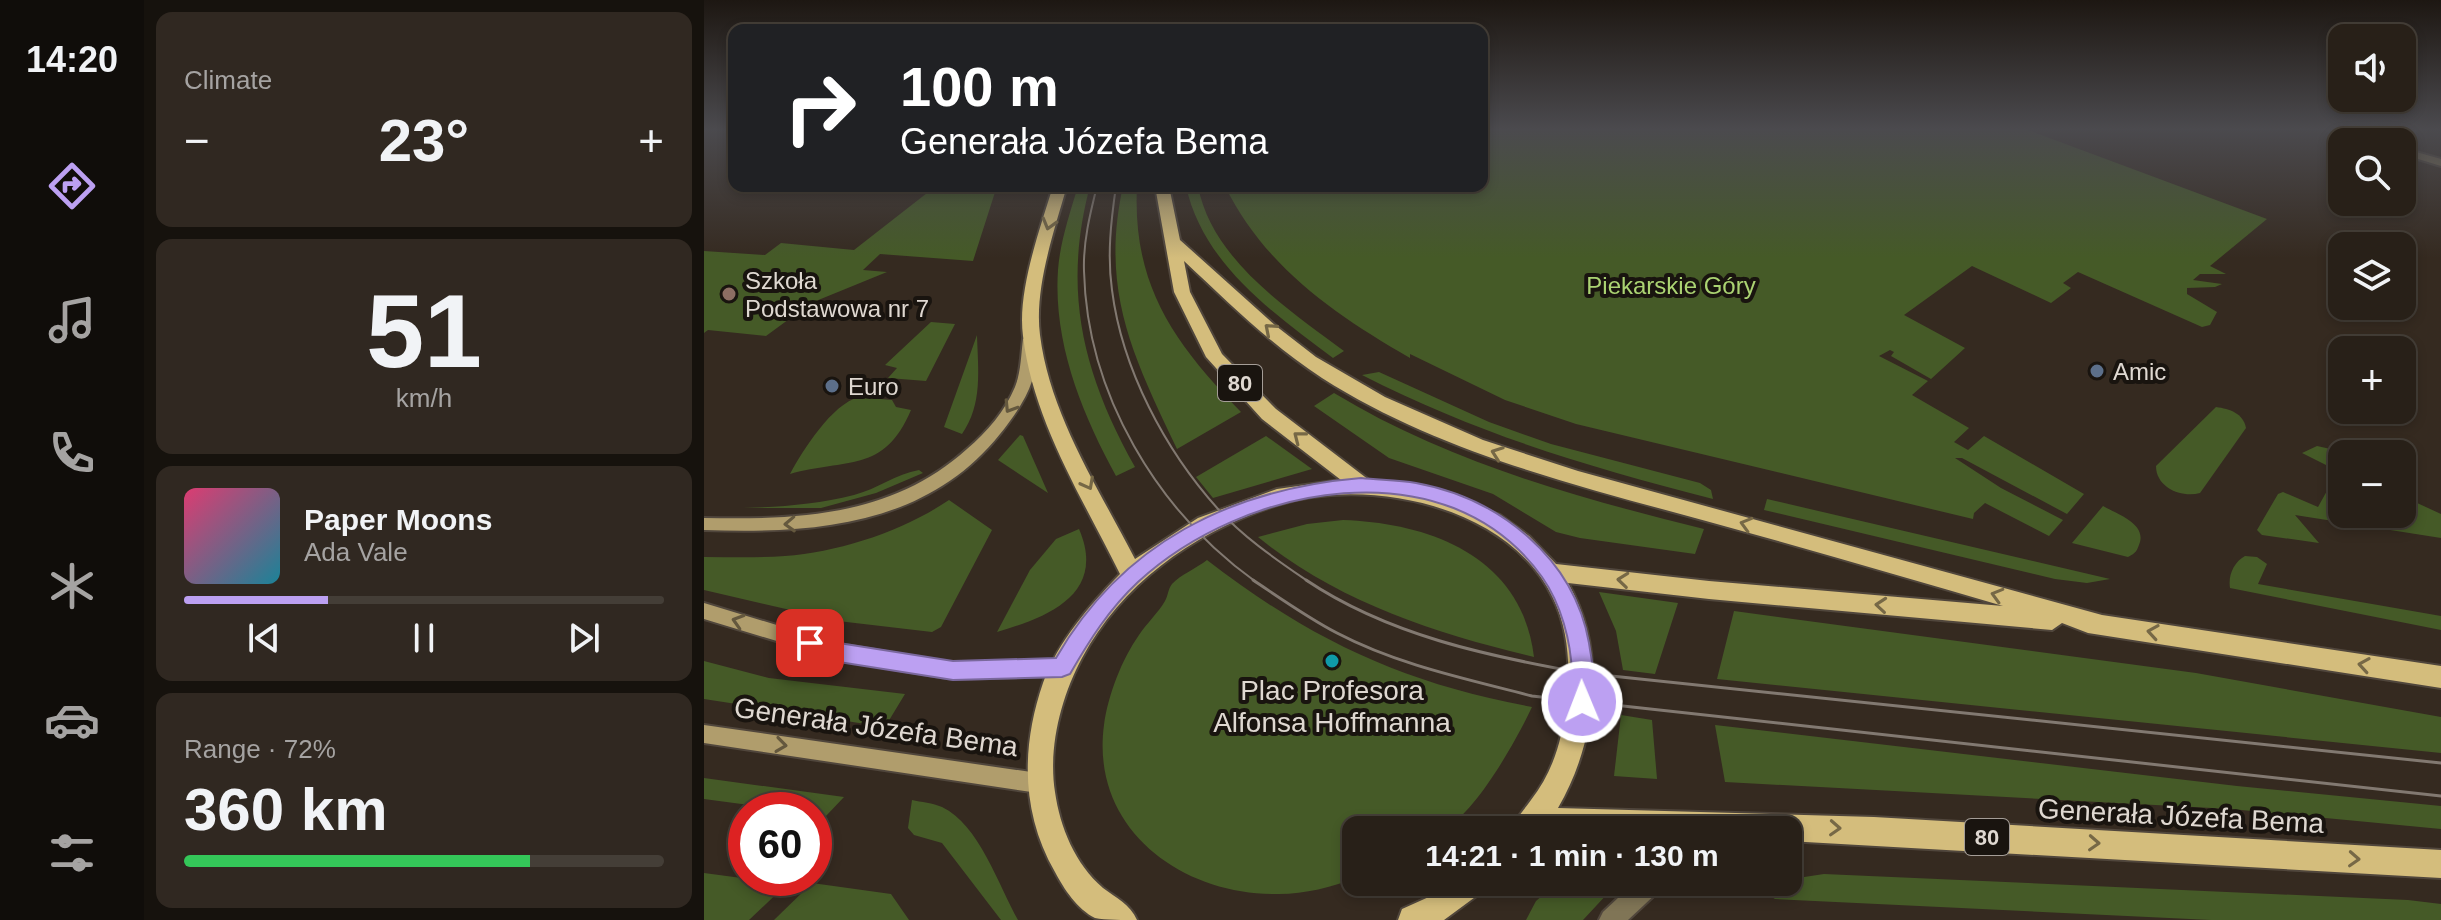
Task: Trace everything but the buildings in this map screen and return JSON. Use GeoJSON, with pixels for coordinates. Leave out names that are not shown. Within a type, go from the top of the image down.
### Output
{"type":"FeatureCollection","features":[{"type":"Feature","properties":{"kind":"main road"},"geometry":{"type":"LineString","coordinates":[[704,524],[809,523],[839,519],[874,509],[930,486],[982,446],[1008,412],[1023,385],[1037,263],[1058,192]]}},
{"type":"Feature","properties":{"kind":"main road","name":"80"},"geometry":{"type":"LineString","coordinates":[[1162,192],[1182,292],[1215,357],[1269,414],[1361,485]]}},
{"type":"Feature","properties":{"kind":"main road"},"geometry":{"type":"LineString","coordinates":[[1174,243],[1289,346],[1330,375],[1431,428],[1501,455],[1595,485],[1730,519],[2099,624]]}},
{"type":"Feature","properties":{"kind":"main road"},"geometry":{"type":"LineString","coordinates":[[1031,334],[1044,389],[1060,432],[1132,575]]}},
{"type":"Feature","properties":{"kind":"main road","name":"80"},"geometry":{"type":"LineString","coordinates":[[1122,920],[1081,887],[1051,838],[1038,783],[1042,724],[1062,668],[1081,634],[1132,575],[1163,551],[1222,516],[1268,499],[1361,485],[1417,490],[1469,507],[1514,534],[1550,572],[1574,618],[1583,673],[1582,702],[1573,742],[1557,782],[1535,816]]}},
{"type":"Feature","properties":{"kind":"main road"},"geometry":{"type":"LineString","coordinates":[[1550,572],[1709,590],[2099,624],[2441,677]]}},
{"type":"Feature","properties":{"kind":"main road"},"geometry":{"type":"LineString","coordinates":[[704,611],[839,652],[953,671],[1062,668]]}},
{"type":"Feature","properties":{"kind":"main road","name":"Generała Józefa Bema"},"geometry":{"type":"LineString","coordinates":[[704,734],[1038,783]]}},
{"type":"Feature","properties":{"kind":"main road","name":"Generała Józefa Bema"},"geometry":{"type":"LineString","coordinates":[[1802,831],[2441,864]]}},
{"type":"Feature","properties":{"kind":"main road"},"geometry":{"type":"LineString","coordinates":[[1413,920],[1442,913],[1458,896]]}},
{"type":"Feature","properties":{"kind":"street"},"geometry":{"type":"LineString","coordinates":[[1611,920],[1637,896]]}},
{"type":"Feature","properties":{"kind":"green space","name":"Piekarskie Góry"},"geometry":{"type":"Polygon","coordinates":[[[1488,172],[2140,172],[2267,219],[2210,266],[2226,274],[2200,274],[2193,280],[2222,284],[2187,288],[2187,294],[2217,312],[2210,325],[2202,327],[2078,272],[2063,283],[2071,288],[2051,303],[1972,266],[1904,315],[1965,348],[1931,379],[1891,356],[1894,352],[1890,350],[1879,356],[1928,381],[1912,395],[1969,428],[1954,442],[1968,450],[1984,436],[2084,494],[2067,514],[1962,458],[1955,458],[2001,488],[2063,520],[2049,536],[1985,503],[1974,513],[1973,519],[1576,424],[1505,400],[1410,354],[1410,358],[1329,306],[1281,264],[1241,215],[1228,192],[1488,192],[1488,172]]]}},
{"type":"Feature","properties":{"kind":"green space"},"geometry":{"type":"Polygon","coordinates":[[[928,192],[995,192],[973,261],[880,254],[863,270],[887,272],[811,303],[766,336],[708,330],[704,333],[704,251],[765,255],[781,243],[854,250],[928,192]]]}},
{"type":"Feature","properties":{"kind":"green space"},"geometry":{"type":"Polygon","coordinates":[[[1076,192],[1089,192],[1078,261],[1078,297],[1082,331],[1102,399],[1135,467],[1116,476],[1081,403],[1065,351],[1060,324],[1058,270],[1076,192]]]}},
{"type":"Feature","properties":{"kind":"green space"},"geometry":{"type":"Polygon","coordinates":[[[1122,192],[1137,192],[1137,222],[1142,254],[1162,311],[1196,362],[1241,412],[1177,449],[1147,383],[1125,322],[1118,291],[1117,224],[1122,192]]]}},
{"type":"Feature","properties":{"kind":"green space"},"geometry":{"type":"Polygon","coordinates":[[[1188,192],[1200,192],[1206,213],[1219,237],[1255,280],[1344,351],[1333,358],[1243,284],[1224,263],[1195,214],[1188,192]]]}},
{"type":"Feature","properties":{"kind":"green space"},"geometry":{"type":"Polygon","coordinates":[[[931,322],[955,324],[926,381],[888,378],[897,368],[885,365],[931,322]]]}},
{"type":"Feature","properties":{"kind":"green space"},"geometry":{"type":"Polygon","coordinates":[[[977,335],[976,399],[969,423],[962,434],[944,427],[977,335]]]}},
{"type":"Feature","properties":{"kind":"green space"},"geometry":{"type":"Polygon","coordinates":[[[1379,372],[1489,422],[1551,444],[1700,483],[1711,490],[1713,499],[1621,474],[1491,432],[1362,375],[1379,372]]]}},
{"type":"Feature","properties":{"kind":"green space"},"geometry":{"type":"Polygon","coordinates":[[[1334,393],[1422,439],[1513,475],[1704,529],[1695,554],[1556,532],[1493,494],[1389,458],[1314,406],[1334,393]]]}},
{"type":"Feature","properties":{"kind":"green space"},"geometry":{"type":"Polygon","coordinates":[[[859,397],[892,400],[896,407],[911,410],[889,445],[861,460],[790,474],[810,441],[829,418],[849,401],[859,397]]]}},
{"type":"Feature","properties":{"kind":"green space"},"geometry":{"type":"Polygon","coordinates":[[[2216,407],[2235,413],[2246,428],[2200,493],[2186,494],[2171,490],[2160,480],[2156,466],[2216,407]]]}},
{"type":"Feature","properties":{"kind":"green space"},"geometry":{"type":"Polygon","coordinates":[[[1020,435],[1023,436],[1048,493],[998,460],[1020,435]]]}},
{"type":"Feature","properties":{"kind":"green space"},"geometry":{"type":"Polygon","coordinates":[[[1266,436],[1312,469],[1213,498],[1196,477],[1266,436]]]}},
{"type":"Feature","properties":{"kind":"green space"},"geometry":{"type":"Polygon","coordinates":[[[2317,446],[2328,448],[2328,466],[2302,453],[2317,446]]]}},
{"type":"Feature","properties":{"kind":"green space"},"geometry":{"type":"Polygon","coordinates":[[[919,470],[923,473],[876,493],[821,508],[755,508],[838,499],[919,470]]]}},
{"type":"Feature","properties":{"kind":"green space"},"geometry":{"type":"Polygon","coordinates":[[[2328,489],[2328,520],[2295,515],[2319,543],[2262,535],[2257,530],[2278,494],[2283,492],[2318,507],[2328,489]]]}},
{"type":"Feature","properties":{"kind":"green space"},"geometry":{"type":"Polygon","coordinates":[[[1767,499],[2110,579],[2087,583],[2055,579],[1764,510],[1767,499]]]}},
{"type":"Feature","properties":{"kind":"green space"},"geometry":{"type":"Polygon","coordinates":[[[949,500],[992,530],[941,627],[932,632],[838,621],[704,590],[704,557],[775,557],[849,545],[912,521],[949,500]]]}},
{"type":"Feature","properties":{"kind":"green space"},"geometry":{"type":"Polygon","coordinates":[[[2416,502],[2441,514],[2441,538],[2378,528],[2416,528],[2416,502]]]}},
{"type":"Feature","properties":{"kind":"green space"},"geometry":{"type":"Polygon","coordinates":[[[2103,506],[2129,520],[2138,529],[2139,545],[2135,553],[2128,557],[2072,543],[2103,506]]]}},
{"type":"Feature","properties":{"kind":"green space"},"geometry":{"type":"Polygon","coordinates":[[[1343,520],[1408,529],[1439,538],[1467,552],[1491,570],[1511,594],[1526,623],[1534,657],[1424,626],[1354,597],[1289,560],[1258,537],[1307,524],[1343,520]]]}},
{"type":"Feature","properties":{"kind":"green space"},"geometry":{"type":"Polygon","coordinates":[[[1079,529],[1086,551],[1085,570],[1079,586],[1053,610],[997,632],[1030,570],[1056,539],[1079,529]]]}},
{"type":"Feature","properties":{"kind":"green space"},"geometry":{"type":"Polygon","coordinates":[[[2245,556],[2257,557],[2267,564],[2258,584],[2441,616],[2441,630],[2230,588],[2233,569],[2245,556]]]}},
{"type":"Feature","properties":{"kind":"green space"},"geometry":{"type":"Polygon","coordinates":[[[1207,560],[1283,613],[1360,654],[1441,685],[1532,707],[1482,792],[1460,816],[1342,816],[1342,882],[1299,893],[1279,894],[1243,892],[1209,883],[1177,869],[1150,849],[1128,825],[1112,796],[1104,762],[1104,725],[1112,690],[1127,655],[1179,578],[1207,560]]]}},
{"type":"Feature","properties":{"kind":"green space"},"geometry":{"type":"Polygon","coordinates":[[[1599,592],[1678,603],[1655,674],[1623,670],[1616,631],[1599,592]]]}},
{"type":"Feature","properties":{"kind":"green space"},"geometry":{"type":"Polygon","coordinates":[[[1734,611],[2196,673],[2441,717],[2441,753],[1717,679],[1734,611]]]}},
{"type":"Feature","properties":{"kind":"green space"},"geometry":{"type":"Polygon","coordinates":[[[704,661],[769,678],[905,694],[885,727],[704,699],[704,661]]]}},
{"type":"Feature","properties":{"kind":"green space"},"geometry":{"type":"Polygon","coordinates":[[[1621,715],[1652,720],[1657,779],[1614,776],[1621,715]]]}},
{"type":"Feature","properties":{"kind":"green space"},"geometry":{"type":"Polygon","coordinates":[[[1715,725],[2237,786],[2441,806],[2441,829],[2231,809],[1725,782],[1715,725]]]}},
{"type":"Feature","properties":{"kind":"green space"},"geometry":{"type":"Polygon","coordinates":[[[704,778],[807,792],[728,792],[728,802],[704,799],[704,778]]]}},
{"type":"Feature","properties":{"kind":"green space"},"geometry":{"type":"Polygon","coordinates":[[[832,795],[844,797],[832,810],[832,795]]]}},
{"type":"Feature","properties":{"kind":"green space"},"geometry":{"type":"Polygon","coordinates":[[[912,800],[942,807],[967,827],[987,858],[1018,920],[1001,920],[942,843],[914,835],[908,828],[912,800]]]}},
{"type":"Feature","properties":{"kind":"green space"},"geometry":{"type":"Polygon","coordinates":[[[704,873],[728,876],[728,896],[774,896],[749,920],[704,920],[704,873]]]}},
{"type":"Feature","properties":{"kind":"green space"},"geometry":{"type":"Polygon","coordinates":[[[1824,874],[2408,900],[2441,904],[2441,920],[2211,920],[1775,899],[1770,896],[1802,896],[1802,877],[1824,874]]]}},
{"type":"Feature","properties":{"kind":"green space"},"geometry":{"type":"Polygon","coordinates":[[[832,886],[891,894],[909,920],[774,920],[799,896],[832,896],[832,886]]]}},
{"type":"Feature","properties":{"kind":"green space"},"geometry":{"type":"Polygon","coordinates":[[[1542,896],[1605,896],[1583,920],[1526,920],[1542,896]]]}},
{"type":"Feature","properties":{"kind":"tram line"},"geometry":{"type":"LineString","coordinates":[[1096,192],[1086,239],[1084,271],[1088,317],[1098,362],[1114,405],[1134,446],[1159,485],[1188,521],[1220,553],[1256,582]]}},
{"type":"Feature","properties":{"kind":"tram line"},"geometry":{"type":"LineString","coordinates":[[1115,192],[1110,251],[1112,290],[1125,349],[1149,407],[1180,461],[1228,520],[1307,580]]}},
{"type":"Feature","properties":{"kind":"tram line"},"geometry":{"type":"LineString","coordinates":[[1307,580],[1370,615],[1439,641],[1583,673],[2441,763]]}},
{"type":"Feature","properties":{"kind":"tram line"},"geometry":{"type":"LineString","coordinates":[[1256,582],[1315,621],[1384,654],[1532,696],[2441,796]]}},
{"type":"Feature","properties":{"kind":"place","name":"Szkoła Podstawowa nr 7"},"geometry":{"type":"Point","coordinates":[729,294]}},
{"type":"Feature","properties":{"kind":"place","name":"Amic"},"geometry":{"type":"Point","coordinates":[2097,371]}},
{"type":"Feature","properties":{"kind":"place","name":"Euro"},"geometry":{"type":"Point","coordinates":[832,386]}},
{"type":"Feature","properties":{"kind":"place","name":"Plac Profesora Alfonsa Hoffmanna"},"geometry":{"type":"Point","coordinates":[1332,661]}},
{"type":"Feature","properties":{"kind":"route"},"geometry":{"type":"LineString","coordinates":[[810,643],[839,652],[953,671],[1062,668],[1081,634],[1105,603],[1132,575],[1195,530],[1268,499],[1314,489],[1361,485],[1417,490],[1443,498],[1469,507],[1514,534],[1550,572],[1574,618],[1583,673],[1582,702]]}}]}
